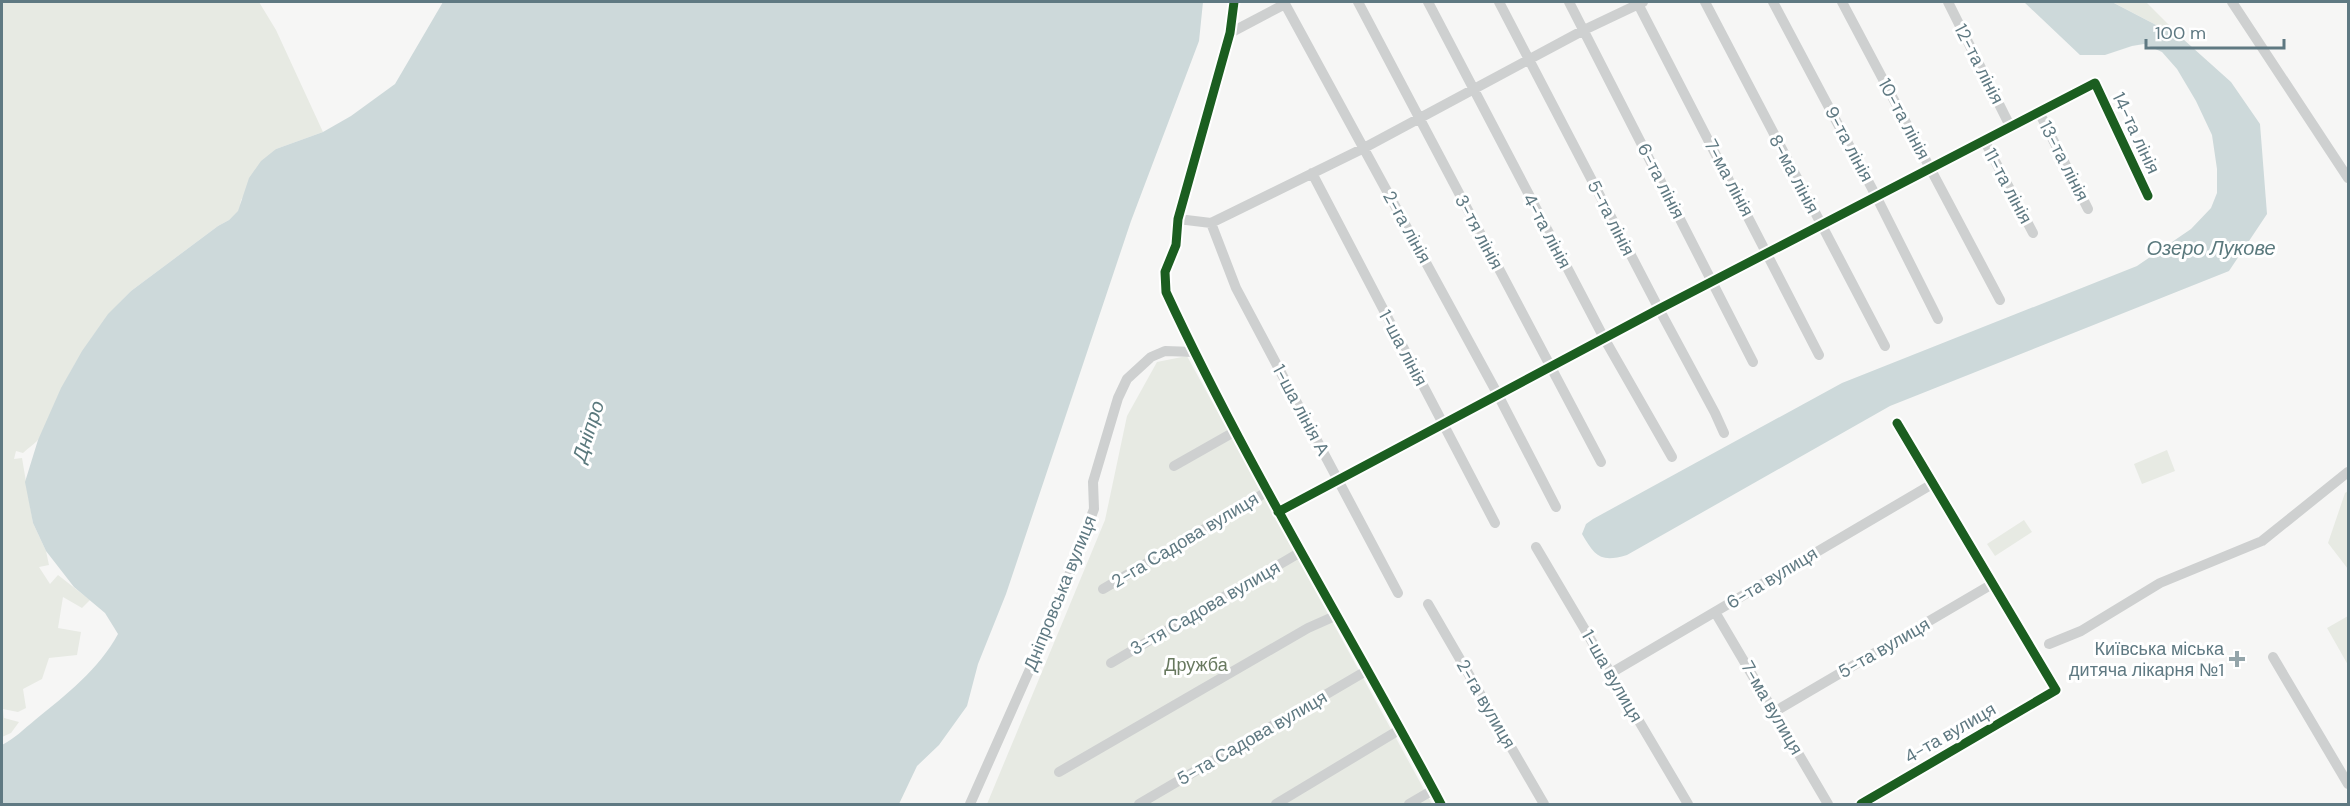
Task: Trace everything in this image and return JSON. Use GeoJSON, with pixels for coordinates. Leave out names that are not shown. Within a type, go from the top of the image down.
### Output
{"type":"FeatureCollection","features":[{"type":"Feature","properties":{"kind":"street"},"geometry":{"type":"LineString","coordinates":[[1234,2],[1230,33],[1178,219],[1176,244],[1165,272],[1166,292],[1234,432],[1440,804]]}},
{"type":"Feature","properties":{"kind":"street","name":"3-тя лінія"},"geometry":{"type":"LineString","coordinates":[[1358,2],[1601,462]]}},
{"type":"Feature","properties":{"kind":"street","name":"4-та лінія"},"geometry":{"type":"LineString","coordinates":[[1428,2],[1604,338],[1672,457]]}},
{"type":"Feature","properties":{"kind":"street","name":"5-та лінія"},"geometry":{"type":"LineString","coordinates":[[1499,2],[1724,434]]}},
{"type":"Feature","properties":{"kind":"street","name":"6-та лінія"},"geometry":{"type":"LineString","coordinates":[[1569,2],[1753,362]]}},
{"type":"Feature","properties":{"kind":"street"},"geometry":{"type":"LineString","coordinates":[[1178,219],[1211,223],[1364,148],[1639,2]]}},
{"type":"Feature","properties":{"kind":"street","name":"7-ма лінія"},"geometry":{"type":"LineString","coordinates":[[1639,2],[1819,355]]}},
{"type":"Feature","properties":{"kind":"street","name":"8-ма лінія"},"geometry":{"type":"LineString","coordinates":[[1705,2],[1885,346]]}},
{"type":"Feature","properties":{"kind":"street","name":"9-та лінія"},"geometry":{"type":"LineString","coordinates":[[1773,2],[1876,196],[1938,320]]}},
{"type":"Feature","properties":{"kind":"street","name":"10-та лінія"},"geometry":{"type":"LineString","coordinates":[[1842,2],[2000,300]]}},
{"type":"Feature","properties":{"kind":"street","name":"12-та лінія"},"geometry":{"type":"LineString","coordinates":[[1948,2],[2010,126]]}},
{"type":"Feature","properties":{"kind":"street"},"geometry":{"type":"LineString","coordinates":[[2232,2],[2349,178]]}},
{"type":"Feature","properties":{"kind":"street","name":"2-га лінія"},"geometry":{"type":"LineString","coordinates":[[1230,33],[1285,3],[1497,393],[1556,507]]}},
{"type":"Feature","properties":{"kind":"street","name":"14-та лінія"},"geometry":{"type":"LineString","coordinates":[[2039,112],[2095,83],[2148,196]]}},
{"type":"Feature","properties":{"kind":"street"},"geometry":{"type":"LineString","coordinates":[[1278,512],[1497,393],[2039,112]]}},
{"type":"Feature","properties":{"kind":"street","name":"13-та лінія"},"geometry":{"type":"LineString","coordinates":[[2039,112],[2088,209]]}},
{"type":"Feature","properties":{"kind":"street","name":"11-та лінія"},"geometry":{"type":"LineString","coordinates":[[1984,140],[2033,233]]}},
{"type":"Feature","properties":{"kind":"street","name":"1-ша лінія"},"geometry":{"type":"LineString","coordinates":[[1312,173],[1495,523]]}},
{"type":"Feature","properties":{"kind":"street","name":"1-ша лінія А"},"geometry":{"type":"LineString","coordinates":[[1211,223],[1236,288],[1398,593]]}},
{"type":"Feature","properties":{"kind":"street","name":"Дніпровська вулиця"},"geometry":{"type":"LineString","coordinates":[[970,804],[1054,615],[1094,510],[1093,482],[1118,398],[1127,379],[1151,357],[1165,351],[1194,352]]}},
{"type":"Feature","properties":{"kind":"street"},"geometry":{"type":"LineString","coordinates":[[1898,423],[1994,583]]}},
{"type":"Feature","properties":{"kind":"street"},"geometry":{"type":"LineString","coordinates":[[1174,466],[1234,432]]}},
{"type":"Feature","properties":{"kind":"street"},"geometry":{"type":"LineString","coordinates":[[2049,644],[2080,631],[2160,583],[2262,541],[2349,472]]}},
{"type":"Feature","properties":{"kind":"street","name":"6-та вулиця"},"geometry":{"type":"LineString","coordinates":[[1611,673],[1934,483]]}},
{"type":"Feature","properties":{"kind":"street","name":"2-га Садова вулиця"},"geometry":{"type":"LineString","coordinates":[[1103,589],[1266,491]]}},
{"type":"Feature","properties":{"kind":"street","name":"1-ша вулиця"},"geometry":{"type":"LineString","coordinates":[[1536,547],[1688,804]]}},
{"type":"Feature","properties":{"kind":"street","name":"3-тя Садова вулиця"},"geometry":{"type":"LineString","coordinates":[[1111,663],[1299,553]]}},
{"type":"Feature","properties":{"kind":"street","name":"4-та вулиця"},"geometry":{"type":"LineString","coordinates":[[1861,804],[2056,690],[1994,583]]}},
{"type":"Feature","properties":{"kind":"street","name":"5-та вулиця"},"geometry":{"type":"LineString","coordinates":[[1774,712],[1994,583]]}},
{"type":"Feature","properties":{"kind":"street","name":"2-га вулиця"},"geometry":{"type":"LineString","coordinates":[[1428,604],[1544,804]]}},
{"type":"Feature","properties":{"kind":"street","name":"7-ма вулиця"},"geometry":{"type":"LineString","coordinates":[[1715,612],[1828,804]]}},
{"type":"Feature","properties":{"kind":"street"},"geometry":{"type":"LineString","coordinates":[[1059,772],[1308,627],[1335,616]]}},
{"type":"Feature","properties":{"kind":"street"},"geometry":{"type":"LineString","coordinates":[[2273,657],[2349,784]]}},
{"type":"Feature","properties":{"kind":"street","name":"5-та Садова вулиця"},"geometry":{"type":"LineString","coordinates":[[1139,804],[1366,671]]}},
{"type":"Feature","properties":{"kind":"street"},"geometry":{"type":"LineString","coordinates":[[1276,804],[1400,730]]}},
{"type":"Feature","properties":{"kind":"street"},"geometry":{"type":"LineString","coordinates":[[1409,804],[1433,790]]}},
{"type":"Feature","properties":{"kind":"green space"},"geometry":{"type":"Polygon","coordinates":[[[2,2],[259,2],[276,30],[323,132],[276,149],[241,200],[239,211],[131,291],[120,302],[101,324],[77,360],[41,436],[23,453],[16,451],[14,459],[22,458],[33,523],[46,551],[49,565],[39,567],[50,584],[58,575],[90,600],[82,608],[63,597],[58,628],[81,632],[77,655],[49,658],[42,679],[23,689],[26,708],[18,712],[3,709],[4,718],[19,722],[11,733],[2,737],[2,2]]]}},
{"type":"Feature","properties":{"kind":"green space"},"geometry":{"type":"Polygon","coordinates":[[[2112,2],[2146,2],[2183,39],[2118,5],[2112,2]]]}},
{"type":"Feature","properties":{"kind":"green space","name":"Дружба"},"geometry":{"type":"Polygon","coordinates":[[[1187,356],[1432,804],[987,804],[1105,520],[1127,416],[1157,362],[1187,356]]]}},
{"type":"Feature","properties":{"kind":"green space"},"geometry":{"type":"Polygon","coordinates":[[[2167,450],[2175,471],[2142,484],[2134,464],[2167,450]]]}},
{"type":"Feature","properties":{"kind":"green space"},"geometry":{"type":"Polygon","coordinates":[[[2348,491],[2348,569],[2328,543],[2345,493],[2348,491]]]}},
{"type":"Feature","properties":{"kind":"green space"},"geometry":{"type":"Polygon","coordinates":[[[2024,520],[2032,532],[1995,556],[1987,544],[2024,520]]]}},
{"type":"Feature","properties":{"kind":"green space"},"geometry":{"type":"Polygon","coordinates":[[[2348,616],[2348,665],[2327,628],[2348,616]]]}},
{"type":"Feature","properties":{"kind":"water","name":"Дніпро"},"geometry":{"type":"Polygon","coordinates":[[[443,2],[1203,2],[1199,41],[1131,221],[1006,594],[978,664],[967,706],[939,745],[917,766],[899,804],[2,804],[2,745],[19,734],[81,681],[101,659],[118,634],[105,613],[74,587],[46,551],[33,523],[25,482],[38,440],[61,388],[82,351],[108,314],[131,291],[229,220],[238,211],[249,178],[261,161],[276,149],[323,132],[351,116],[395,84],[443,2]]]}},
{"type":"Feature","properties":{"kind":"water","name":"Озеро Лукове"},"geometry":{"type":"Polygon","coordinates":[[[2024,2],[2112,2],[2183,39],[2231,82],[2260,124],[2267,214],[2229,271],[1890,406],[1627,555],[1610,558],[1599,556],[1582,534],[1586,524],[1593,519],[1842,383],[2137,266],[2191,229],[2211,208],[2217,193],[2217,169],[2212,135],[2177,69],[2162,52],[2144,44],[2105,55],[2080,55],[2024,2]]]}},
{"type":"Feature","properties":{"kind":"cycle path"},"geometry":{"type":"LineString","coordinates":[[1234,2],[1230,33],[1178,219],[1176,245],[1165,272],[1166,292],[1265,487],[1441,804]]}},
{"type":"Feature","properties":{"kind":"cycle path"},"geometry":{"type":"LineString","coordinates":[[1278,512],[1659,309],[2095,83],[2148,196]]}},
{"type":"Feature","properties":{"kind":"cycle path"},"geometry":{"type":"LineString","coordinates":[[1861,804],[2056,690],[1897,423]]}},
{"type":"Feature","properties":{"kind":"place","name":"Київська міська дитяча лікарня №1"},"geometry":{"type":"Point","coordinates":[2237,659]}}]}
